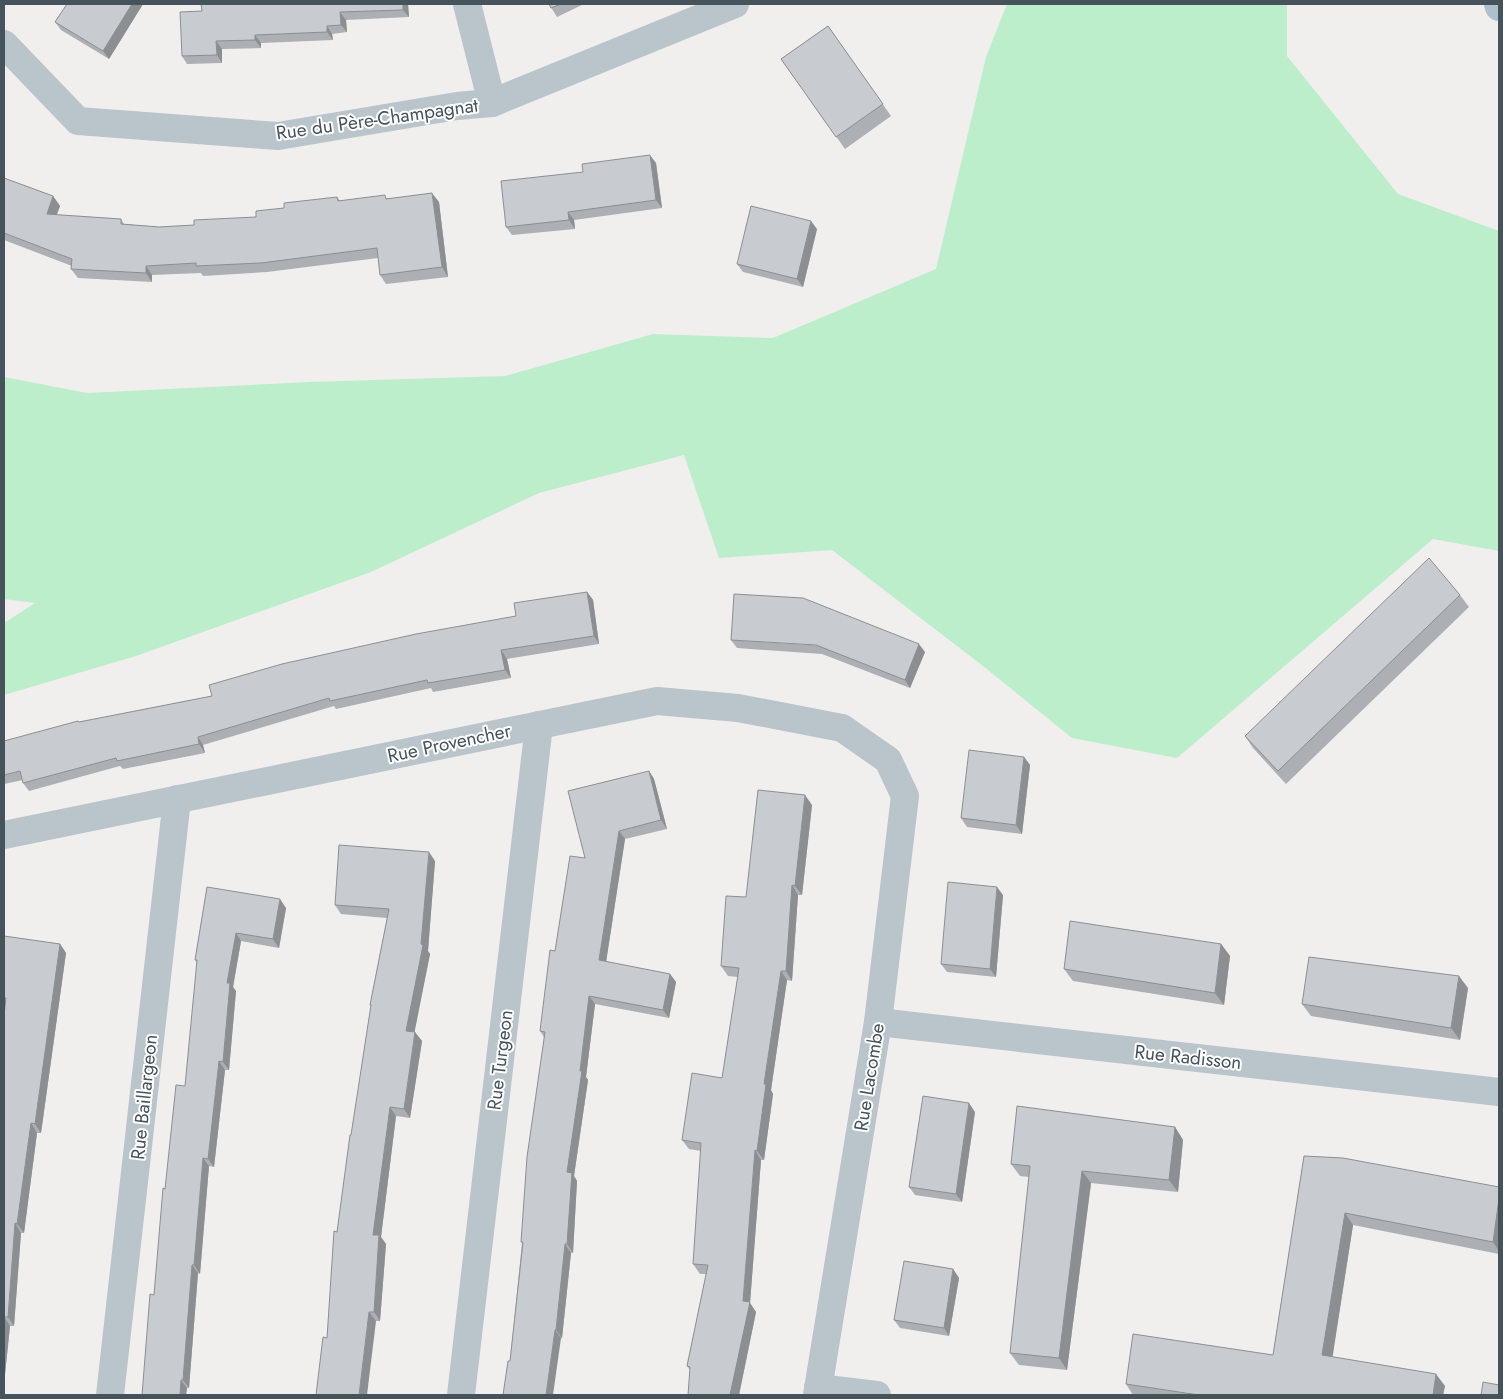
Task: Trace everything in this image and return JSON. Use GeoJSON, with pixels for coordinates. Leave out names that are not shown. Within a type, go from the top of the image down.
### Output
{"type":"FeatureCollection","features":[{"type":"Feature","properties":{"kind":"street"},"geometry":{"type":"LineString","coordinates":[[467,4],[492,102]]}},
{"type":"Feature","properties":{"kind":"street","name":"Rue du Père-Champagnat"},"geometry":{"type":"LineString","coordinates":[[4,44],[78,121],[278,136],[457,106],[492,102],[735,4]]}},
{"type":"Feature","properties":{"kind":"street","name":"Rue Provencher"},"geometry":{"type":"LineString","coordinates":[[4,835],[657,701],[738,708],[842,728],[888,760]]}},
{"type":"Feature","properties":{"kind":"street","name":"Rue Turgeon"},"geometry":{"type":"LineString","coordinates":[[462,1395],[539,725]]}},
{"type":"Feature","properties":{"kind":"street","name":"Rue Lacombe"},"geometry":{"type":"LineString","coordinates":[[818,1392],[878,1022],[905,796],[888,760]]}},
{"type":"Feature","properties":{"kind":"street","name":"Rue Baillargeon"},"geometry":{"type":"LineString","coordinates":[[110,1395],[177,799]]}},
{"type":"Feature","properties":{"kind":"street","name":"Rue Radisson"},"geometry":{"type":"LineString","coordinates":[[878,1022],[1499,1092]]}},
{"type":"Feature","properties":{"kind":"street"},"geometry":{"type":"LineString","coordinates":[[818,1392],[877,1395]]}},
{"type":"Feature","properties":{"kind":"green space"},"geometry":{"type":"Polygon","coordinates":[[[1007,4],[1287,4],[1287,56],[1398,194],[1499,231],[1499,551],[1433,539],[1177,758],[1072,738],[983,666],[832,550],[719,558],[684,455],[539,493],[371,572],[136,656],[4,695],[4,623],[35,603],[4,599],[4,377],[87,393],[309,382],[505,376],[653,334],[773,338],[936,269],[986,57],[1007,4]]]}},
{"type":"Feature","properties":{"kind":"building"},"geometry":{"type":"Polygon","coordinates":[[[67,4],[132,4],[103,51],[55,22],[67,4]]]}},
{"type":"Feature","properties":{"kind":"building"},"geometry":{"type":"Polygon","coordinates":[[[201,4],[403,4],[403,10],[340,12],[341,25],[327,26],[327,32],[255,35],[255,40],[216,41],[217,55],[182,56],[180,12],[202,11],[201,4]]]}},
{"type":"Feature","properties":{"kind":"building"},"geometry":{"type":"Polygon","coordinates":[[[549,4],[561,4],[551,8],[549,4]]]}},
{"type":"Feature","properties":{"kind":"building"},"geometry":{"type":"Polygon","coordinates":[[[828,26],[883,104],[836,137],[781,59],[828,26]]]}},
{"type":"Feature","properties":{"kind":"building"},"geometry":{"type":"Polygon","coordinates":[[[650,155],[656,200],[568,212],[569,220],[506,227],[501,181],[583,172],[582,164],[650,155]]]}},
{"type":"Feature","properties":{"kind":"building"},"geometry":{"type":"Polygon","coordinates":[[[4,178],[53,196],[47,214],[121,219],[121,224],[159,227],[194,225],[194,220],[256,217],[256,211],[284,208],[284,203],[337,197],[338,201],[385,195],[386,199],[432,193],[442,267],[380,275],[377,248],[261,263],[196,266],[196,263],[146,266],[146,273],[71,269],[72,259],[4,233],[4,178]]]}},
{"type":"Feature","properties":{"kind":"building"},"geometry":{"type":"Polygon","coordinates":[[[751,206],[811,221],[797,279],[737,264],[751,206]]]}},
{"type":"Feature","properties":{"kind":"building"},"geometry":{"type":"Polygon","coordinates":[[[1429,558],[1460,595],[1278,771],[1245,736],[1429,558]]]}},
{"type":"Feature","properties":{"kind":"building"},"geometry":{"type":"Polygon","coordinates":[[[587,592],[594,636],[501,650],[505,670],[428,683],[427,680],[330,701],[329,698],[198,737],[199,744],[117,761],[116,758],[23,783],[20,771],[4,775],[4,741],[78,721],[212,696],[209,685],[282,664],[416,634],[516,616],[514,603],[587,592]]]}},
{"type":"Feature","properties":{"kind":"building"},"geometry":{"type":"Polygon","coordinates":[[[734,594],[803,598],[919,644],[905,680],[816,645],[731,640],[734,594]]]}},
{"type":"Feature","properties":{"kind":"building"},"geometry":{"type":"Polygon","coordinates":[[[969,750],[1024,757],[1016,825],[961,818],[969,750]]]}},
{"type":"Feature","properties":{"kind":"building"},"geometry":{"type":"Polygon","coordinates":[[[649,771],[661,820],[619,831],[599,960],[670,974],[663,1010],[589,996],[580,1071],[582,1071],[567,1172],[572,1173],[567,1244],[565,1244],[556,1330],[546,1395],[503,1395],[508,1361],[510,1361],[523,1242],[521,1242],[527,1157],[545,1032],[540,1031],[550,950],[555,951],[570,856],[585,858],[568,791],[649,771]]]}},
{"type":"Feature","properties":{"kind":"building"},"geometry":{"type":"Polygon","coordinates":[[[758,790],[805,795],[795,886],[792,885],[786,971],[781,971],[764,1084],[766,1084],[757,1151],[755,1150],[743,1301],[750,1302],[730,1395],[688,1395],[690,1367],[687,1366],[708,1265],[693,1264],[701,1143],[682,1140],[692,1073],[722,1078],[739,968],[721,966],[726,896],[746,897],[758,790]]]}},
{"type":"Feature","properties":{"kind":"building"},"geometry":{"type":"Polygon","coordinates":[[[339,845],[429,852],[421,944],[423,945],[406,1031],[415,1032],[404,1109],[390,1107],[373,1235],[379,1235],[374,1312],[369,1312],[359,1395],[316,1395],[323,1337],[327,1338],[334,1231],[337,1232],[370,1005],[389,909],[335,905],[339,845]]]}},
{"type":"Feature","properties":{"kind":"building"},"geometry":{"type":"Polygon","coordinates":[[[948,882],[997,887],[990,969],[941,964],[948,882]]]}},
{"type":"Feature","properties":{"kind":"building"},"geometry":{"type":"Polygon","coordinates":[[[207,887],[280,899],[273,939],[236,933],[227,983],[230,983],[223,1062],[219,1061],[208,1159],[203,1158],[183,1380],[181,1380],[180,1395],[142,1395],[150,1294],[154,1295],[163,1188],[165,1189],[176,1085],[185,1086],[197,960],[195,960],[207,887]]]}},
{"type":"Feature","properties":{"kind":"building"},"geometry":{"type":"Polygon","coordinates":[[[1070,921],[1221,944],[1215,993],[1064,969],[1070,921]]]}},
{"type":"Feature","properties":{"kind":"building"},"geometry":{"type":"Polygon","coordinates":[[[4,936],[60,944],[35,1124],[31,1123],[17,1224],[15,1223],[8,1317],[4,1317],[4,1015],[6,998],[4,998],[4,936]]]}},
{"type":"Feature","properties":{"kind":"building"},"geometry":{"type":"Polygon","coordinates":[[[1309,957],[1459,976],[1451,1028],[1302,1004],[1309,957]]]}},
{"type":"Feature","properties":{"kind":"building"},"geometry":{"type":"Polygon","coordinates":[[[923,1096],[969,1103],[956,1194],[909,1187],[923,1096]]]}},
{"type":"Feature","properties":{"kind":"building"},"geometry":{"type":"Polygon","coordinates":[[[1017,1106],[1175,1127],[1169,1180],[1082,1171],[1059,1358],[1010,1353],[1030,1166],[1011,1164],[1017,1106]]]}},
{"type":"Feature","properties":{"kind":"building"},"geometry":{"type":"Polygon","coordinates":[[[1304,1156],[1343,1158],[1499,1187],[1493,1242],[1345,1213],[1322,1355],[1436,1374],[1433,1395],[1199,1395],[1126,1384],[1133,1334],[1273,1355],[1304,1156]]]}},
{"type":"Feature","properties":{"kind":"building"},"geometry":{"type":"Polygon","coordinates":[[[904,1261],[953,1269],[944,1328],[894,1320],[904,1261]]]}},
{"type":"Feature","properties":{"kind":"building"},"geometry":{"type":"Polygon","coordinates":[[[1483,1382],[1499,1385],[1499,1395],[1481,1395],[1483,1382]]]}}]}
